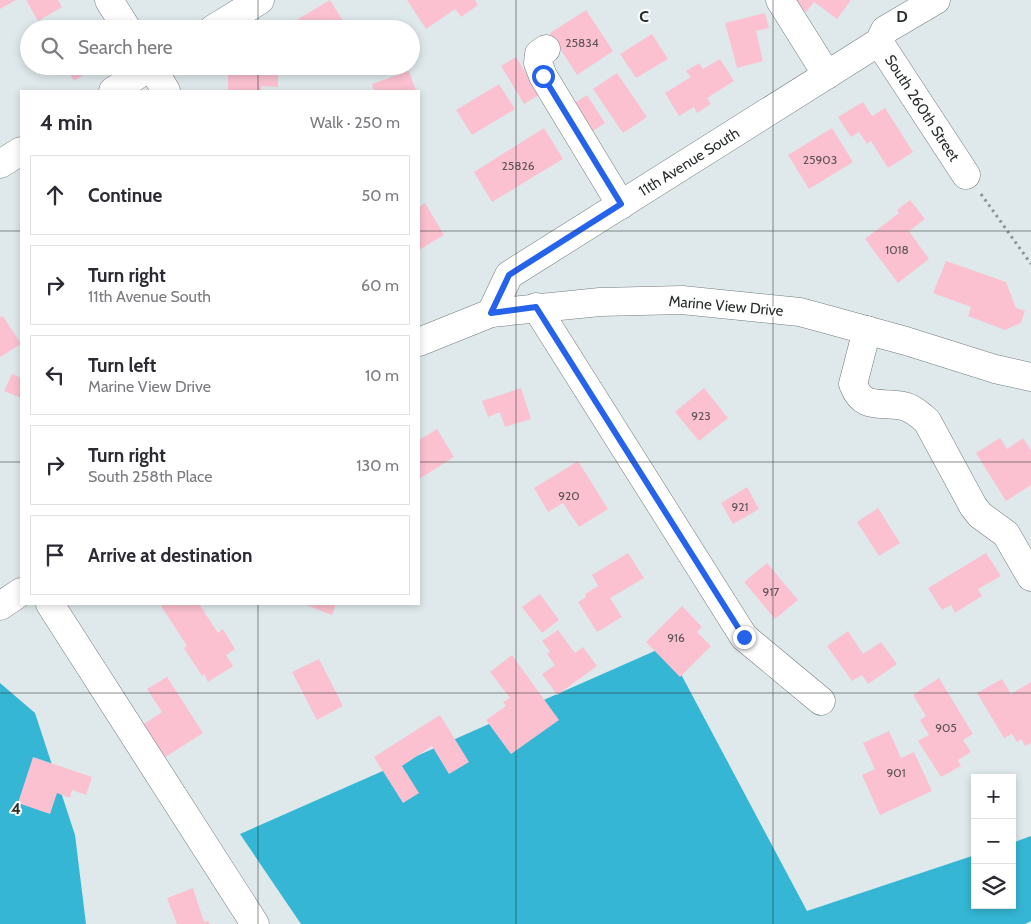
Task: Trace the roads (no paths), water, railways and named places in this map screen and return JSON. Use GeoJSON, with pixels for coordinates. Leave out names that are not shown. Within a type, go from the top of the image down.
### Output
{"type":"FeatureCollection","features":[{"type":"Feature","properties":{"kind":"street"},"geometry":{"type":"LineString","coordinates":[[109,0],[121,20]]}},
{"type":"Feature","properties":{"kind":"street"},"geometry":{"type":"LineString","coordinates":[[228,20],[260,0]]}},
{"type":"Feature","properties":{"kind":"street"},"geometry":{"type":"LineString","coordinates":[[780,0],[827,74]]}},
{"type":"Feature","properties":{"kind":"street","name":"11th Avenue South"},"geometry":{"type":"LineString","coordinates":[[491,313],[509,275],[879,42],[885,30],[936,0]]}},
{"type":"Feature","properties":{"kind":"street","name":"South 260th Street"},"geometry":{"type":"LineString","coordinates":[[879,42],[966,174]]}},
{"type":"Feature","properties":{"kind":"street"},"geometry":{"type":"LineString","coordinates":[[546,49],[538,54],[538,63],[543,76],[621,204]]}},
{"type":"Feature","properties":{"kind":"street"},"geometry":{"type":"LineString","coordinates":[[115,90],[137,75]]}},
{"type":"Feature","properties":{"kind":"street"},"geometry":{"type":"LineString","coordinates":[[156,75],[165,90]]}},
{"type":"Feature","properties":{"kind":"street"},"geometry":{"type":"LineString","coordinates":[[0,164],[20,151]]}},
{"type":"Feature","properties":{"kind":"street","name":"Marine View Drive"},"geometry":{"type":"LineString","coordinates":[[420,342],[491,313],[600,302],[682,300],[800,312],[867,330],[995,369],[1031,377]]}},
{"type":"Feature","properties":{"kind":"street"},"geometry":{"type":"LineString","coordinates":[[536,307],[744,637],[821,700]]}},
{"type":"Feature","properties":{"kind":"street"},"geometry":{"type":"LineString","coordinates":[[867,330],[853,384],[860,398],[869,403],[904,406],[917,412],[927,421],[973,506],[980,515],[1006,534],[1031,577]]}},
{"type":"Feature","properties":{"kind":"street"},"geometry":{"type":"LineString","coordinates":[[0,606],[20,593]]}},
{"type":"Feature","properties":{"kind":"street"},"geometry":{"type":"LineString","coordinates":[[51,605],[255,924]]}}]}
